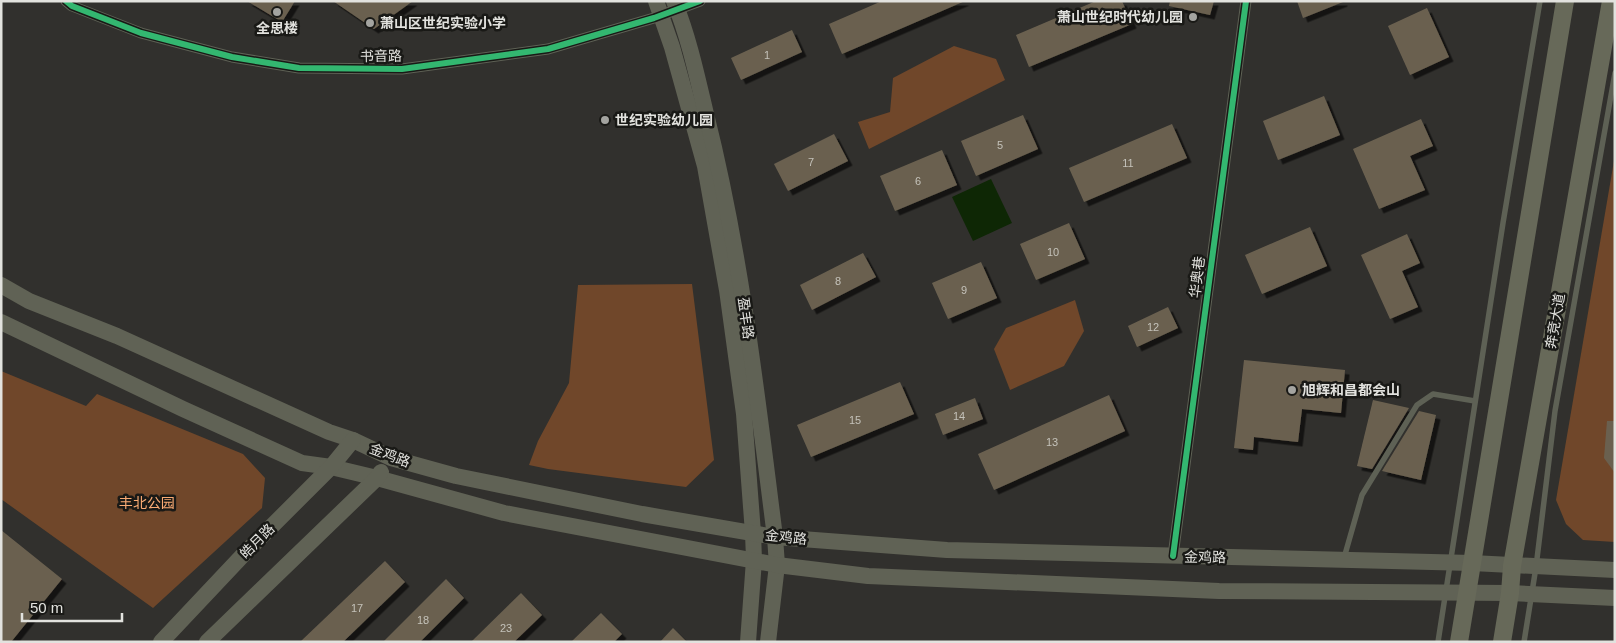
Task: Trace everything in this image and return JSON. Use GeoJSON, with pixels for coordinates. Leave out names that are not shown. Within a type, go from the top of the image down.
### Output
{"type":"FeatureCollection","features":[{"type":"Feature","properties":{"kind":"main road"},"geometry":{"type":"LineString","coordinates":[[1459,642],[1565,1]]}},
{"type":"Feature","properties":{"kind":"main road","name":"奔竞大道"},"geometry":{"type":"LineString","coordinates":[[1502,642],[1510,593],[1512,566],[1611,1]]}},
{"type":"Feature","properties":{"kind":"main road","name":"盈丰路"},"geometry":{"type":"LineString","coordinates":[[676,5],[688,42],[718,160],[740,279],[775,537],[777,565],[768,642]]}},
{"type":"Feature","properties":{"kind":"main road","name":"盈丰路"},"geometry":{"type":"LineString","coordinates":[[658,9],[672,47],[705,166],[723,269],[744,414],[754,560],[748,642]]}},
{"type":"Feature","properties":{"kind":"main road","name":"金鸡路"},"geometry":{"type":"LineString","coordinates":[[1,285],[30,300],[117,336],[391,458],[456,476],[642,514],[775,537],[947,550],[1472,563],[1615,570]]}},
{"type":"Feature","properties":{"kind":"main road","name":"金鸡路"},"geometry":{"type":"LineString","coordinates":[[1,322],[183,409],[302,463],[331,467],[376,478],[504,513],[777,565],[868,576],[1219,591],[1467,592],[1615,598]]}},
{"type":"Feature","properties":{"kind":"main road","name":"皓月路"},"geometry":{"type":"LineString","coordinates":[[161,642],[243,555],[331,467],[353,440]]}},
{"type":"Feature","properties":{"kind":"main road"},"geometry":{"type":"LineString","coordinates":[[207,642],[376,478],[391,458]]}},
{"type":"Feature","properties":{"kind":"street","name":"书音路"},"geometry":{"type":"LineString","coordinates":[[66,1],[72,6],[141,33],[232,57],[299,68],[402,69],[548,49],[658,9],[700,1]]}},
{"type":"Feature","properties":{"kind":"street","name":"华奥巷"},"geometry":{"type":"LineString","coordinates":[[1173,556],[1246,1]]}},
{"type":"Feature","properties":{"kind":"lane"},"geometry":{"type":"LineString","coordinates":[[1438,642],[1444,592],[1540,1]]}},
{"type":"Feature","properties":{"kind":"lane"},"geometry":{"type":"LineString","coordinates":[[1524,642],[1536,567],[1555,410],[1615,73]]}},
{"type":"Feature","properties":{"kind":"lane"},"geometry":{"type":"LineString","coordinates":[[1344,560],[1362,495],[1417,405],[1433,394],[1475,401]]}},
{"type":"Feature","properties":{"kind":"green space"},"geometry":{"type":"Polygon","coordinates":[[[954,46],[996,59],[1005,80],[869,149],[858,122],[890,112],[893,78],[954,46]]]}},
{"type":"Feature","properties":{"kind":"green space"},"geometry":{"type":"Polygon","coordinates":[[[1615,155],[1615,542],[1583,540],[1566,524],[1556,500],[1615,155]]]}},
{"type":"Feature","properties":{"kind":"green space"},"geometry":{"type":"Polygon","coordinates":[[[692,284],[714,460],[686,487],[529,465],[538,441],[569,383],[578,285],[692,284]]]}},
{"type":"Feature","properties":{"kind":"green space"},"geometry":{"type":"Polygon","coordinates":[[[1075,300],[1084,331],[1064,366],[1010,390],[994,349],[1006,328],[1075,300]]]}},
{"type":"Feature","properties":{"kind":"green space","name":"丰北公园"},"geometry":{"type":"Polygon","coordinates":[[[1,371],[86,406],[97,394],[243,454],[265,478],[262,508],[153,608],[1,499],[1,371]]]}},
{"type":"Feature","properties":{"kind":"shaded area"},"geometry":{"type":"Polygon","coordinates":[[[991,179],[1012,223],[973,241],[952,197],[991,179]]]}},
{"type":"Feature","properties":{"kind":"building","name":"全思楼"},"geometry":{"type":"Polygon","coordinates":[[[247,1],[295,1],[282,22],[247,1]]]}},
{"type":"Feature","properties":{"kind":"building","name":"萧山区世纪实验小学"},"geometry":{"type":"Polygon","coordinates":[[[333,1],[413,1],[374,29],[333,1]]]}},
{"type":"Feature","properties":{"kind":"building"},"geometry":{"type":"Polygon","coordinates":[[[882,1],[965,1],[842,54],[829,24],[882,1]]]}},
{"type":"Feature","properties":{"kind":"building"},"geometry":{"type":"Polygon","coordinates":[[[1096,1],[1122,1],[1132,24],[1029,67],[1016,35],[1096,1]]]}},
{"type":"Feature","properties":{"kind":"building"},"geometry":{"type":"Polygon","coordinates":[[[1170,1],[1214,1],[1210,15],[1169,6],[1170,1]]]}},
{"type":"Feature","properties":{"kind":"building"},"geometry":{"type":"Polygon","coordinates":[[[1297,1],[1343,1],[1343,2],[1303,18],[1297,1]]]}},
{"type":"Feature","properties":{"kind":"building"},"geometry":{"type":"Polygon","coordinates":[[[1427,8],[1449,57],[1410,75],[1388,26],[1427,8]]]}},
{"type":"Feature","properties":{"kind":"building"},"geometry":{"type":"Polygon","coordinates":[[[792,30],[802,52],[741,80],[731,58],[792,30]]]}},
{"type":"Feature","properties":{"kind":"building"},"geometry":{"type":"Polygon","coordinates":[[[1324,96],[1340,135],[1278,160],[1263,121],[1324,96]]]}},
{"type":"Feature","properties":{"kind":"building"},"geometry":{"type":"Polygon","coordinates":[[[1023,115],[1038,149],[976,176],[961,141],[1023,115]]]}},
{"type":"Feature","properties":{"kind":"building"},"geometry":{"type":"Polygon","coordinates":[[[1421,119],[1433,146],[1410,156],[1425,190],[1379,209],[1353,149],[1421,119]]]}},
{"type":"Feature","properties":{"kind":"building"},"geometry":{"type":"Polygon","coordinates":[[[1172,124],[1187,158],[1084,202],[1069,168],[1172,124]]]}},
{"type":"Feature","properties":{"kind":"building"},"geometry":{"type":"Polygon","coordinates":[[[834,134],[848,161],[788,191],[774,164],[834,134]]]}},
{"type":"Feature","properties":{"kind":"building"},"geometry":{"type":"Polygon","coordinates":[[[942,150],[957,185],[895,211],[880,176],[942,150]]]}},
{"type":"Feature","properties":{"kind":"building"},"geometry":{"type":"Polygon","coordinates":[[[1069,223],[1085,259],[1036,280],[1020,244],[1069,223]]]}},
{"type":"Feature","properties":{"kind":"building"},"geometry":{"type":"Polygon","coordinates":[[[1310,227],[1327,266],[1262,294],[1245,255],[1310,227]]]}},
{"type":"Feature","properties":{"kind":"building"},"geometry":{"type":"Polygon","coordinates":[[[1407,234],[1420,263],[1402,271],[1418,307],[1390,319],[1361,255],[1407,234]]]}},
{"type":"Feature","properties":{"kind":"building"},"geometry":{"type":"Polygon","coordinates":[[[863,253],[876,277],[812,310],[800,285],[863,253]]]}},
{"type":"Feature","properties":{"kind":"building"},"geometry":{"type":"Polygon","coordinates":[[[981,262],[997,298],[948,319],[932,283],[981,262]]]}},
{"type":"Feature","properties":{"kind":"building"},"geometry":{"type":"Polygon","coordinates":[[[1168,307],[1178,328],[1137,347],[1128,326],[1168,307]]]}},
{"type":"Feature","properties":{"kind":"building","name":"旭辉和昌都会山"},"geometry":{"type":"Polygon","coordinates":[[[1244,360],[1345,370],[1341,413],[1302,409],[1298,442],[1254,437],[1253,450],[1234,448],[1244,360]]]}},
{"type":"Feature","properties":{"kind":"building"},"geometry":{"type":"Polygon","coordinates":[[[900,382],[914,414],[811,457],[797,425],[900,382]]]}},
{"type":"Feature","properties":{"kind":"building"},"geometry":{"type":"Polygon","coordinates":[[[1109,395],[1125,431],[994,490],[978,454],[1109,395]]]}},
{"type":"Feature","properties":{"kind":"building"},"geometry":{"type":"Polygon","coordinates":[[[975,398],[983,419],[943,435],[935,414],[975,398]]]}},
{"type":"Feature","properties":{"kind":"building"},"geometry":{"type":"Polygon","coordinates":[[[1373,400],[1409,408],[1372,469],[1357,466],[1373,400]]]}},
{"type":"Feature","properties":{"kind":"building"},"geometry":{"type":"Polygon","coordinates":[[[1419,411],[1436,415],[1421,480],[1382,471],[1419,411]]]}},
{"type":"Feature","properties":{"kind":"building"},"geometry":{"type":"Polygon","coordinates":[[[1607,421],[1615,421],[1615,473],[1604,458],[1607,421]]]}},
{"type":"Feature","properties":{"kind":"building"},"geometry":{"type":"Polygon","coordinates":[[[1,530],[62,579],[11,642],[1,642],[1,530]]]}},
{"type":"Feature","properties":{"kind":"building"},"geometry":{"type":"Polygon","coordinates":[[[385,561],[405,582],[343,642],[300,642],[385,561]]]}},
{"type":"Feature","properties":{"kind":"building"},"geometry":{"type":"Polygon","coordinates":[[[446,579],[464,598],[420,642],[383,642],[446,579]]]}},
{"type":"Feature","properties":{"kind":"building"},"geometry":{"type":"Polygon","coordinates":[[[521,593],[542,615],[514,642],[471,642],[521,593]]]}},
{"type":"Feature","properties":{"kind":"building"},"geometry":{"type":"Polygon","coordinates":[[[601,613],[622,634],[614,642],[571,642],[601,613]]]}},
{"type":"Feature","properties":{"kind":"building"},"geometry":{"type":"Polygon","coordinates":[[[673,628],[687,642],[660,642],[673,628]]]}},
{"type":"Feature","properties":{"kind":"cycle path"},"geometry":{"type":"LineString","coordinates":[[66,1],[72,6],[141,33],[232,57],[299,68],[402,69],[548,49],[654,18],[700,1]]}},
{"type":"Feature","properties":{"kind":"cycle path"},"geometry":{"type":"LineString","coordinates":[[1173,556],[1246,1]]}},
{"type":"Feature","properties":{"kind":"place","name":"全思楼"},"geometry":{"type":"Point","coordinates":[277,12]}},
{"type":"Feature","properties":{"kind":"place","name":"萧山世纪时代幼儿园"},"geometry":{"type":"Point","coordinates":[1193,17]}},
{"type":"Feature","properties":{"kind":"place","name":"萧山区世纪实验小学"},"geometry":{"type":"Point","coordinates":[370,23]}},
{"type":"Feature","properties":{"kind":"place","name":"世纪实验幼儿园"},"geometry":{"type":"Point","coordinates":[605,120]}},
{"type":"Feature","properties":{"kind":"place","name":"旭辉和昌都会山"},"geometry":{"type":"Point","coordinates":[1292,390]}}]}
